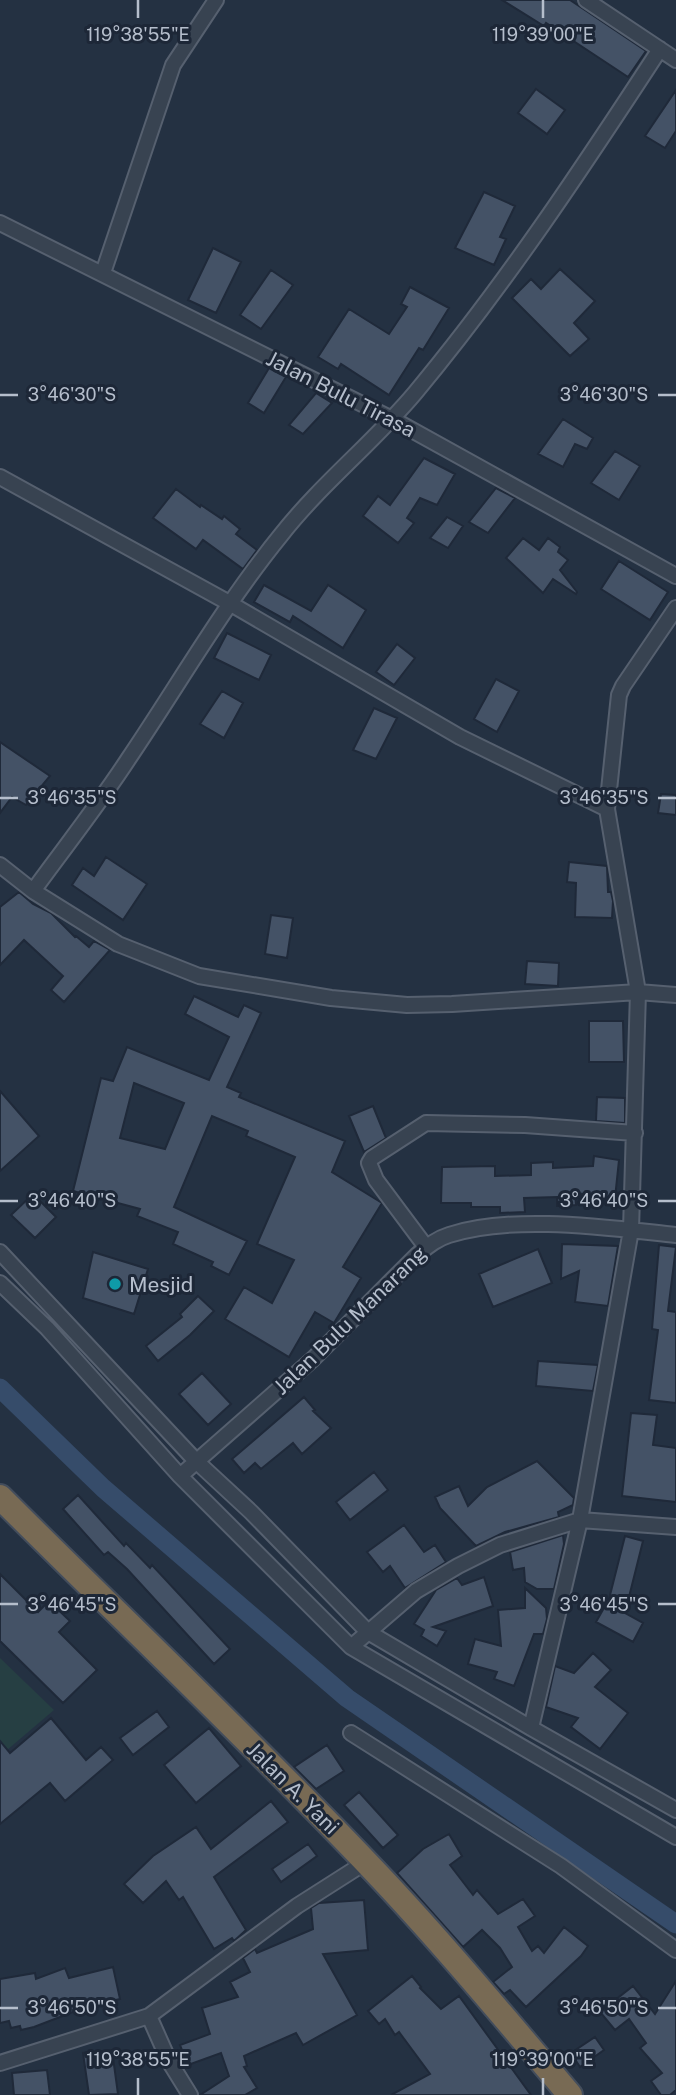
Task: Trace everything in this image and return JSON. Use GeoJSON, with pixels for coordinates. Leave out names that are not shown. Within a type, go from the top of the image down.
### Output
{"type":"FeatureCollection","features":[{"type":"Feature","properties":{"kind":"highway","name":"Jalan A. Yani"},"geometry":{"type":"LineString","coordinates":[[0,1497],[180,1673],[366,1862],[495,2005],[560,2092]]}},
{"type":"Feature","properties":{"kind":"street"},"geometry":{"type":"LineString","coordinates":[[103,273],[173,65],[216,0]]}},
{"type":"Feature","properties":{"kind":"street"},"geometry":{"type":"LineString","coordinates":[[586,0],[676,60]]}},
{"type":"Feature","properties":{"kind":"street"},"geometry":{"type":"LineString","coordinates":[[33,891],[122,769],[231,604],[297,516],[392,419],[491,295],[562,198],[660,49]]}},
{"type":"Feature","properties":{"kind":"street","name":"Jalan Bulu Tirasa"},"geometry":{"type":"LineString","coordinates":[[0,223],[392,419],[676,576]]}},
{"type":"Feature","properties":{"kind":"street"},"geometry":{"type":"LineString","coordinates":[[0,477],[231,604],[460,737],[607,809]]}},
{"type":"Feature","properties":{"kind":"street"},"geometry":{"type":"LineString","coordinates":[[531,1728],[580,1520],[631,1230],[638,992],[607,809],[620,695],[623,686],[676,608]]}},
{"type":"Feature","properties":{"kind":"street"},"geometry":{"type":"LineString","coordinates":[[0,865],[33,891],[118,944],[186,972],[331,998],[407,1005],[638,992],[676,995]]}},
{"type":"Feature","properties":{"kind":"street"},"geometry":{"type":"LineString","coordinates":[[426,1247],[376,1180],[369,1163],[372,1158],[422,1124],[525,1125],[635,1133]]}},
{"type":"Feature","properties":{"kind":"street","name":"Jalan Bulu Manarang"},"geometry":{"type":"LineString","coordinates":[[180,1476],[313,1359],[426,1247],[449,1234],[516,1223],[676,1235]]}},
{"type":"Feature","properties":{"kind":"street"},"geometry":{"type":"LineString","coordinates":[[0,1252],[196,1461],[251,1512],[368,1632],[676,1810]]}},
{"type":"Feature","properties":{"kind":"street"},"geometry":{"type":"LineString","coordinates":[[0,1283],[47,1328],[180,1476],[351,1647],[676,1837]]}},
{"type":"Feature","properties":{"kind":"street"},"geometry":{"type":"LineString","coordinates":[[95,1381],[110,1368]]}},
{"type":"Feature","properties":{"kind":"street"},"geometry":{"type":"LineString","coordinates":[[351,1647],[406,1599],[458,1566],[500,1545],[580,1520],[676,1527]]}},
{"type":"Feature","properties":{"kind":"street"},"geometry":{"type":"LineString","coordinates":[[351,1733],[561,1866],[676,1950]]}},
{"type":"Feature","properties":{"kind":"street"},"geometry":{"type":"LineString","coordinates":[[0,2063],[149,2016],[297,1906],[366,1862]]}},
{"type":"Feature","properties":{"kind":"street"},"geometry":{"type":"LineString","coordinates":[[149,2016],[169,2061],[190,2095]]}},
{"type":"Feature","properties":{"kind":"green space"},"geometry":{"type":"Polygon","coordinates":[[[0,1658],[54,1710],[0,1756],[0,1658]]]}},
{"type":"Feature","properties":{"kind":"building"},"geometry":{"type":"Polygon","coordinates":[[[502,0],[570,0],[646,51],[628,77],[546,23],[544,26],[502,0]]]}},
{"type":"Feature","properties":{"kind":"building"},"geometry":{"type":"Polygon","coordinates":[[[536,89],[565,110],[547,134],[518,113],[536,89]]]}},
{"type":"Feature","properties":{"kind":"building"},"geometry":{"type":"Polygon","coordinates":[[[676,90],[676,131],[665,148],[645,136],[676,90]]]}},
{"type":"Feature","properties":{"kind":"building"},"geometry":{"type":"Polygon","coordinates":[[[484,192],[515,206],[500,237],[506,239],[494,265],[455,248],[484,192]]]}},
{"type":"Feature","properties":{"kind":"building"},"geometry":{"type":"Polygon","coordinates":[[[213,248],[241,262],[216,313],[188,300],[213,248]]]}},
{"type":"Feature","properties":{"kind":"building"},"geometry":{"type":"Polygon","coordinates":[[[560,269],[595,301],[574,323],[589,339],[570,356],[512,298],[531,279],[541,289],[560,269]]]}},
{"type":"Feature","properties":{"kind":"building"},"geometry":{"type":"Polygon","coordinates":[[[271,270],[293,285],[261,329],[240,315],[271,270]]]}},
{"type":"Feature","properties":{"kind":"building"},"geometry":{"type":"Polygon","coordinates":[[[410,287],[449,308],[423,350],[419,348],[389,395],[341,364],[338,369],[318,357],[349,309],[389,334],[407,307],[401,304],[410,287]]]}},
{"type":"Feature","properties":{"kind":"building"},"geometry":{"type":"Polygon","coordinates":[[[269,368],[286,377],[264,413],[248,403],[269,368]]]}},
{"type":"Feature","properties":{"kind":"building"},"geometry":{"type":"Polygon","coordinates":[[[316,393],[332,403],[303,434],[289,425],[316,393]]]}},
{"type":"Feature","properties":{"kind":"building"},"geometry":{"type":"Polygon","coordinates":[[[563,419],[593,438],[587,449],[575,444],[563,467],[538,454],[563,419]]]}},
{"type":"Feature","properties":{"kind":"building"},"geometry":{"type":"Polygon","coordinates":[[[615,451],[640,466],[619,500],[591,483],[615,451]]]}},
{"type":"Feature","properties":{"kind":"building"},"geometry":{"type":"Polygon","coordinates":[[[424,458],[455,474],[437,505],[420,498],[407,518],[414,523],[398,543],[363,516],[378,496],[390,505],[424,458]]]}},
{"type":"Feature","properties":{"kind":"building"},"geometry":{"type":"Polygon","coordinates":[[[496,488],[515,498],[488,533],[469,522],[496,488]]]}},
{"type":"Feature","properties":{"kind":"building"},"geometry":{"type":"Polygon","coordinates":[[[176,489],[200,507],[201,505],[222,519],[224,516],[240,529],[236,534],[257,550],[243,569],[203,540],[196,549],[153,518],[176,489]]]}},
{"type":"Feature","properties":{"kind":"building"},"geometry":{"type":"Polygon","coordinates":[[[447,517],[463,526],[448,548],[430,538],[447,517]]]}},
{"type":"Feature","properties":{"kind":"building"},"geometry":{"type":"Polygon","coordinates":[[[523,538],[539,550],[548,538],[560,547],[558,552],[568,560],[560,570],[576,594],[553,579],[543,593],[506,558],[523,538]]]}},
{"type":"Feature","properties":{"kind":"building"},"geometry":{"type":"Polygon","coordinates":[[[619,561],[668,592],[650,620],[601,589],[619,561]]]}},
{"type":"Feature","properties":{"kind":"building"},"geometry":{"type":"Polygon","coordinates":[[[264,585],[311,611],[328,585],[366,610],[343,648],[293,616],[290,622],[254,602],[264,585]]]}},
{"type":"Feature","properties":{"kind":"building"},"geometry":{"type":"Polygon","coordinates":[[[227,633],[271,655],[259,680],[214,658],[227,633]]]}},
{"type":"Feature","properties":{"kind":"building"},"geometry":{"type":"Polygon","coordinates":[[[397,644],[415,658],[394,685],[376,672],[397,644]]]}},
{"type":"Feature","properties":{"kind":"building"},"geometry":{"type":"Polygon","coordinates":[[[496,679],[519,691],[497,732],[474,719],[496,679]]]}},
{"type":"Feature","properties":{"kind":"building"},"geometry":{"type":"Polygon","coordinates":[[[222,691],[243,703],[224,738],[200,724],[222,691]]]}},
{"type":"Feature","properties":{"kind":"building"},"geometry":{"type":"Polygon","coordinates":[[[374,708],[397,718],[376,759],[353,750],[374,708]]]}},
{"type":"Feature","properties":{"kind":"building"},"geometry":{"type":"Polygon","coordinates":[[[0,742],[50,776],[26,805],[12,797],[0,813],[0,742]]]}},
{"type":"Feature","properties":{"kind":"building"},"geometry":{"type":"Polygon","coordinates":[[[661,794],[676,795],[676,815],[658,813],[661,794]]]}},
{"type":"Feature","properties":{"kind":"building"},"geometry":{"type":"Polygon","coordinates":[[[106,857],[147,884],[123,920],[72,885],[83,868],[94,876],[106,857]]]}},
{"type":"Feature","properties":{"kind":"building"},"geometry":{"type":"Polygon","coordinates":[[[569,862],[607,866],[608,892],[611,892],[613,901],[612,918],[575,917],[576,883],[567,882],[569,862]]]}},
{"type":"Feature","properties":{"kind":"building"},"geometry":{"type":"Polygon","coordinates":[[[19,892],[33,904],[51,913],[89,947],[94,941],[110,950],[64,1002],[51,990],[63,976],[24,940],[0,965],[0,907],[19,892]]]}},
{"type":"Feature","properties":{"kind":"building"},"geometry":{"type":"Polygon","coordinates":[[[271,915],[293,918],[287,958],[265,954],[271,915]]]}},
{"type":"Feature","properties":{"kind":"building"},"geometry":{"type":"Polygon","coordinates":[[[527,961],[559,963],[558,986],[525,984],[527,961]]]}},
{"type":"Feature","properties":{"kind":"building"},"geometry":{"type":"Polygon","coordinates":[[[194,996],[238,1017],[244,1005],[261,1013],[227,1087],[241,1093],[239,1097],[345,1141],[332,1172],[382,1203],[343,1267],[361,1278],[334,1323],[315,1312],[289,1357],[225,1319],[244,1287],[272,1303],[294,1260],[257,1244],[295,1157],[246,1136],[248,1131],[212,1116],[174,1207],[247,1241],[229,1275],[211,1266],[213,1262],[173,1244],[178,1232],[137,1216],[140,1209],[73,1191],[101,1078],[113,1081],[127,1047],[209,1080],[229,1037],[185,1014],[194,996]],[[134,1083],[120,1138],[165,1149],[184,1103],[134,1083]]]}},
{"type":"Feature","properties":{"kind":"building"},"geometry":{"type":"Polygon","coordinates":[[[589,1021],[623,1021],[624,1062],[589,1062],[589,1021]]]}},
{"type":"Feature","properties":{"kind":"building"},"geometry":{"type":"Polygon","coordinates":[[[0,1091],[39,1136],[0,1171],[0,1091]]]}},
{"type":"Feature","properties":{"kind":"building"},"geometry":{"type":"Polygon","coordinates":[[[597,1097],[625,1098],[625,1123],[596,1121],[597,1097]]]}},
{"type":"Feature","properties":{"kind":"building"},"geometry":{"type":"Polygon","coordinates":[[[373,1106],[386,1138],[364,1152],[349,1116],[373,1106]]]}},
{"type":"Feature","properties":{"kind":"building"},"geometry":{"type":"Polygon","coordinates":[[[594,1156],[619,1160],[615,1198],[575,1193],[576,1205],[557,1206],[557,1197],[524,1198],[525,1212],[500,1213],[500,1207],[441,1203],[442,1167],[495,1166],[495,1176],[531,1175],[531,1163],[553,1162],[553,1168],[593,1166],[594,1156]]]}},
{"type":"Feature","properties":{"kind":"building"},"geometry":{"type":"Polygon","coordinates":[[[33,1194],[56,1217],[35,1238],[11,1215],[33,1194]]]}},
{"type":"Feature","properties":{"kind":"building"},"geometry":{"type":"Polygon","coordinates":[[[562,1244],[618,1246],[608,1306],[575,1302],[579,1271],[561,1279],[562,1244]]]}},
{"type":"Feature","properties":{"kind":"building"},"geometry":{"type":"Polygon","coordinates":[[[659,1245],[676,1247],[668,1311],[676,1312],[676,1403],[649,1400],[658,1330],[652,1329],[659,1245]]]}},
{"type":"Feature","properties":{"kind":"building"},"geometry":{"type":"Polygon","coordinates":[[[538,1249],[552,1283],[493,1307],[479,1274],[538,1249]]]}},
{"type":"Feature","properties":{"kind":"building","name":"Mesjid"},"geometry":{"type":"Polygon","coordinates":[[[93,1252],[148,1269],[134,1314],[83,1298],[93,1252]]]}},
{"type":"Feature","properties":{"kind":"building"},"geometry":{"type":"Polygon","coordinates":[[[198,1296],[214,1311],[158,1361],[146,1346],[182,1317],[180,1314],[198,1296]]]}},
{"type":"Feature","properties":{"kind":"building"},"geometry":{"type":"Polygon","coordinates":[[[538,1361],[598,1365],[593,1391],[536,1386],[538,1361]]]}},
{"type":"Feature","properties":{"kind":"building"},"geometry":{"type":"Polygon","coordinates":[[[202,1373],[231,1404],[208,1425],[179,1394],[202,1373]]]}},
{"type":"Feature","properties":{"kind":"building"},"geometry":{"type":"Polygon","coordinates":[[[304,1397],[315,1410],[313,1411],[331,1428],[302,1454],[293,1443],[261,1469],[255,1463],[244,1473],[232,1459],[304,1397]]]}},
{"type":"Feature","properties":{"kind":"building"},"geometry":{"type":"Polygon","coordinates":[[[631,1413],[657,1415],[653,1445],[676,1448],[676,1502],[622,1496],[631,1413]]]}},
{"type":"Feature","properties":{"kind":"building"},"geometry":{"type":"Polygon","coordinates":[[[537,1461],[574,1498],[573,1505],[558,1512],[559,1517],[505,1532],[476,1546],[440,1508],[435,1497],[459,1486],[468,1506],[487,1487],[537,1461]]]}},
{"type":"Feature","properties":{"kind":"building"},"geometry":{"type":"Polygon","coordinates":[[[374,1472],[388,1490],[350,1520],[336,1502],[374,1472]]]}},
{"type":"Feature","properties":{"kind":"building"},"geometry":{"type":"Polygon","coordinates":[[[78,1495],[124,1546],[126,1543],[150,1568],[152,1565],[230,1649],[214,1664],[127,1569],[108,1552],[104,1555],[63,1509],[78,1495]]]}},
{"type":"Feature","properties":{"kind":"building"},"geometry":{"type":"Polygon","coordinates":[[[404,1525],[424,1552],[435,1545],[446,1562],[405,1588],[390,1566],[383,1572],[367,1552],[404,1525]]]}},
{"type":"Feature","properties":{"kind":"building"},"geometry":{"type":"Polygon","coordinates":[[[563,1535],[564,1544],[554,1589],[537,1589],[525,1582],[524,1568],[513,1570],[510,1552],[563,1535]]]}},
{"type":"Feature","properties":{"kind":"building"},"geometry":{"type":"Polygon","coordinates":[[[625,1536],[643,1541],[625,1613],[643,1623],[633,1642],[596,1622],[609,1599],[625,1536]]]}},
{"type":"Feature","properties":{"kind":"building"},"geometry":{"type":"Polygon","coordinates":[[[0,1574],[38,1612],[49,1601],[70,1621],[59,1632],[97,1670],[63,1703],[0,1641],[0,1574]]]}},
{"type":"Feature","properties":{"kind":"building"},"geometry":{"type":"Polygon","coordinates":[[[484,1577],[493,1606],[433,1627],[446,1631],[437,1646],[421,1636],[424,1630],[414,1624],[436,1590],[457,1578],[462,1585],[484,1577]]]}},
{"type":"Feature","properties":{"kind":"building"},"geometry":{"type":"Polygon","coordinates":[[[525,1588],[546,1608],[547,1619],[543,1634],[534,1634],[514,1686],[494,1679],[497,1672],[468,1664],[475,1639],[501,1646],[498,1610],[525,1608],[525,1588]]]}},
{"type":"Feature","properties":{"kind":"building"},"geometry":{"type":"Polygon","coordinates":[[[593,1653],[611,1670],[595,1687],[628,1713],[600,1749],[571,1727],[578,1718],[546,1707],[555,1666],[574,1673],[593,1653]]]}},
{"type":"Feature","properties":{"kind":"building"},"geometry":{"type":"Polygon","coordinates":[[[157,1711],[169,1727],[133,1755],[120,1738],[157,1711]]]}},
{"type":"Feature","properties":{"kind":"building"},"geometry":{"type":"Polygon","coordinates":[[[51,1718],[86,1760],[101,1747],[113,1760],[65,1801],[50,1783],[0,1824],[0,1741],[10,1753],[51,1718]]]}},
{"type":"Feature","properties":{"kind":"building"},"geometry":{"type":"Polygon","coordinates":[[[209,1728],[241,1766],[196,1803],[164,1765],[209,1728]]]}},
{"type":"Feature","properties":{"kind":"building"},"geometry":{"type":"Polygon","coordinates":[[[327,1745],[344,1771],[316,1789],[294,1767],[327,1745]]]}},
{"type":"Feature","properties":{"kind":"building"},"geometry":{"type":"Polygon","coordinates":[[[359,1792],[398,1835],[383,1848],[344,1805],[359,1792]]]}},
{"type":"Feature","properties":{"kind":"building"},"geometry":{"type":"Polygon","coordinates":[[[271,1801],[288,1822],[214,1877],[246,1930],[234,1941],[232,1938],[214,1949],[183,1897],[179,1900],[166,1881],[143,1903],[124,1884],[153,1856],[196,1827],[211,1849],[271,1801]]]}},
{"type":"Feature","properties":{"kind":"building"},"geometry":{"type":"Polygon","coordinates":[[[449,1834],[462,1856],[450,1865],[473,1895],[477,1890],[498,1914],[523,1899],[535,1916],[518,1927],[532,1951],[538,1946],[544,1953],[564,1927],[588,1946],[581,1956],[526,2007],[510,1990],[504,1994],[493,1982],[512,1967],[500,1948],[482,1930],[463,1947],[397,1873],[423,1849],[449,1834]]]}},
{"type":"Feature","properties":{"kind":"building"},"geometry":{"type":"Polygon","coordinates":[[[308,1844],[317,1856],[281,1882],[272,1869],[308,1844]]]}},
{"type":"Feature","properties":{"kind":"building"},"geometry":{"type":"Polygon","coordinates":[[[364,1900],[368,1950],[323,1954],[357,2015],[303,2045],[296,2033],[244,2056],[247,2066],[244,2067],[257,2088],[245,2095],[200,2095],[229,2076],[221,2053],[188,2065],[180,2045],[210,2034],[202,2008],[238,1997],[230,1982],[250,1972],[243,1958],[255,1949],[257,1953],[313,1929],[311,1908],[319,1903],[364,1900]]]}},
{"type":"Feature","properties":{"kind":"building"},"geometry":{"type":"Polygon","coordinates":[[[113,1967],[120,1999],[86,2007],[21,2030],[20,2026],[11,2028],[9,2021],[0,2023],[0,1979],[35,1973],[36,1979],[65,1968],[69,1978],[113,1967]]]}},
{"type":"Feature","properties":{"kind":"building"},"geometry":{"type":"Polygon","coordinates":[[[412,1976],[441,2009],[459,1996],[531,2095],[391,2095],[430,2074],[399,2032],[395,2035],[385,2019],[379,2024],[368,2011],[412,1976]]]}},
{"type":"Feature","properties":{"kind":"building"},"geometry":{"type":"Polygon","coordinates":[[[676,1981],[676,2090],[670,2095],[661,2095],[651,2081],[662,2073],[640,2048],[646,2043],[629,2019],[615,2030],[600,2012],[633,1986],[655,2014],[676,1981]]]}},
{"type":"Feature","properties":{"kind":"building"},"geometry":{"type":"Polygon","coordinates":[[[595,2037],[604,2050],[580,2067],[571,2053],[595,2037]]]}},
{"type":"Feature","properties":{"kind":"building"},"geometry":{"type":"Polygon","coordinates":[[[112,2050],[118,2094],[89,2095],[83,2053],[112,2050]]]}},
{"type":"Feature","properties":{"kind":"building"},"geometry":{"type":"Polygon","coordinates":[[[47,2070],[50,2095],[14,2095],[12,2073],[47,2070]]]}},
{"type":"Feature","properties":{"kind":"waterway"},"geometry":{"type":"LineString","coordinates":[[0,1388],[103,1488],[347,1698],[676,1924]]}},
{"type":"Feature","properties":{"kind":"place","name":"Mesjid"},"geometry":{"type":"Point","coordinates":[115,1284]}}]}
